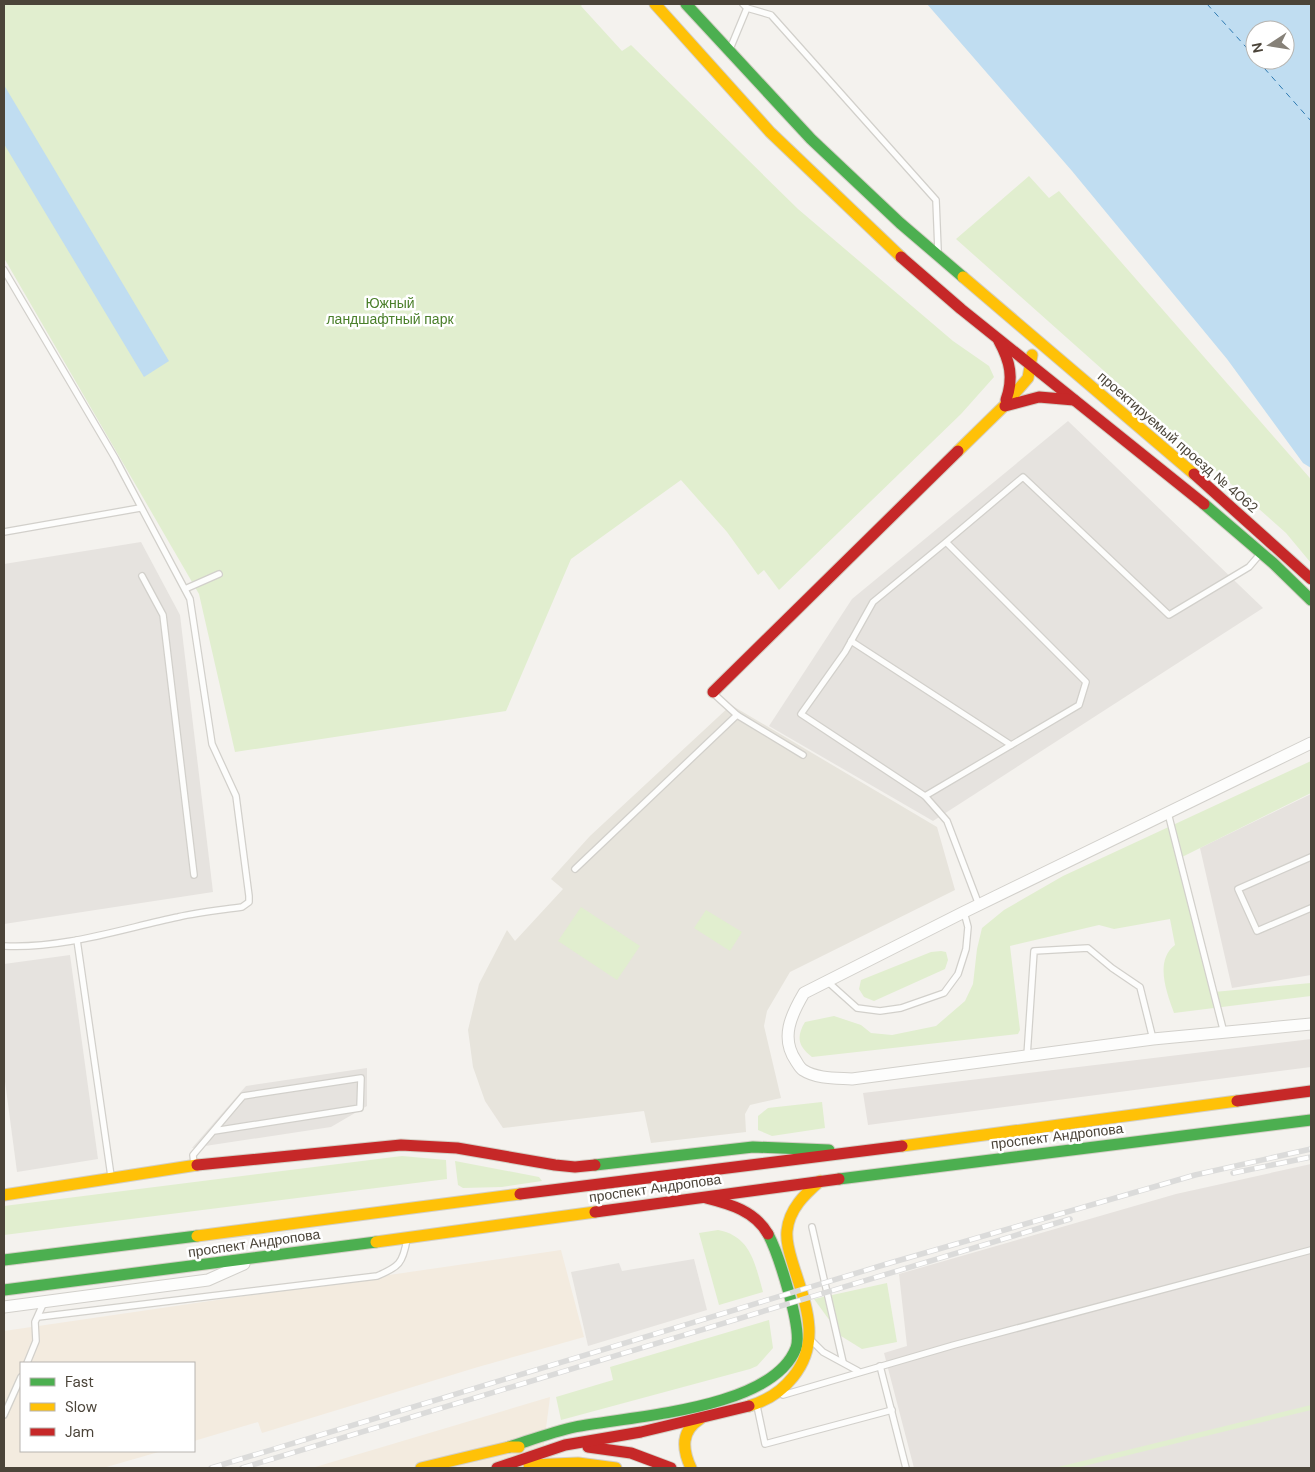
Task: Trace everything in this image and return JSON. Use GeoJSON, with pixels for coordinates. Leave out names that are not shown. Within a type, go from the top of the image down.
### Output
{"type":"FeatureCollection","features":[{"type":"Feature","properties":{"kind":"main road"},"geometry":{"type":"LineString","coordinates":[[655,4],[794,156],[884,242],[998,339],[1077,400],[1261,553],[1311,600]]}},
{"type":"Feature","properties":{"kind":"main road","name":"проектируемый проезд № 4062"},"geometry":{"type":"LineString","coordinates":[[686,4],[811,139],[938,257],[1271,542],[1311,579]]}},
{"type":"Feature","properties":{"kind":"main road"},"geometry":{"type":"LineString","coordinates":[[713,692],[1003,407],[1028,378],[1032,364],[1030,343],[1024,329]]}},
{"type":"Feature","properties":{"kind":"main road"},"geometry":{"type":"LineString","coordinates":[[998,339],[1006,352],[1012,370],[1010,390],[1003,407]]}},
{"type":"Feature","properties":{"kind":"main road"},"geometry":{"type":"LineString","coordinates":[[1003,407],[1027,398],[1052,395],[1077,400]]}},
{"type":"Feature","properties":{"kind":"main road","name":"проспект Андропова"},"geometry":{"type":"LineString","coordinates":[[4,1260],[861,1151],[1311,1091]]}},
{"type":"Feature","properties":{"kind":"main road","name":"проспект Андропова"},"geometry":{"type":"LineString","coordinates":[[4,1290],[258,1258],[701,1196],[1311,1120]]}},
{"type":"Feature","properties":{"kind":"main road"},"geometry":{"type":"LineString","coordinates":[[4,1195],[194,1165],[294,1154],[418,1144],[498,1154],[549,1166],[575,1167],[753,1146],[861,1151]]}},
{"type":"Feature","properties":{"kind":"main road"},"geometry":{"type":"LineString","coordinates":[[509,1447],[564,1445],[621,1436],[756,1404],[772,1398],[790,1382],[800,1367],[811,1340],[807,1313],[786,1231],[796,1202],[820,1181]]}},
{"type":"Feature","properties":{"kind":"main road"},"geometry":{"type":"LineString","coordinates":[[421,1468],[509,1447],[580,1426],[639,1419],[740,1394],[769,1382],[791,1361],[798,1335],[777,1253],[769,1233],[760,1221],[734,1204],[701,1196]]}},
{"type":"Feature","properties":{"kind":"main road"},"geometry":{"type":"LineString","coordinates":[[691,1468],[685,1457],[684,1434],[692,1423],[705,1416]]}},
{"type":"Feature","properties":{"kind":"main road"},"geometry":{"type":"LineString","coordinates":[[630,1465],[621,1452],[621,1436],[627,1427],[639,1419]]}},
{"type":"Feature","properties":{"kind":"main road"},"geometry":{"type":"LineString","coordinates":[[497,1468],[564,1445],[621,1452],[672,1468]]}},
{"type":"Feature","properties":{"kind":"main road"},"geometry":{"type":"LineString","coordinates":[[497,1468],[550,1462],[578,1463],[616,1468]]}},
{"type":"Feature","properties":{"kind":"street"},"geometry":{"type":"LineString","coordinates":[[1311,743],[964,912],[804,993],[794,1011],[787,1035],[789,1051],[802,1070],[825,1078],[852,1079],[1153,1039],[1311,1024]]}},
{"type":"Feature","properties":{"kind":"street"},"geometry":{"type":"LineString","coordinates":[[4,1307],[208,1280],[258,1258]]}},
{"type":"Feature","properties":{"kind":"lane"},"geometry":{"type":"LineString","coordinates":[[729,52],[745,6],[770,15],[936,200],[938,257]]}},
{"type":"Feature","properties":{"kind":"lane"},"geometry":{"type":"LineString","coordinates":[[4,270],[115,458],[190,600],[212,744],[236,796],[249,902],[242,907],[178,916],[77,940],[25,947],[4,946]]}},
{"type":"Feature","properties":{"kind":"lane"},"geometry":{"type":"LineString","coordinates":[[979,905],[947,821],[925,796],[801,714],[851,641],[874,602],[1023,477],[1169,615],[1249,567],[1271,542]]}},
{"type":"Feature","properties":{"kind":"lane"},"geometry":{"type":"LineString","coordinates":[[4,532],[140,508]]}},
{"type":"Feature","properties":{"kind":"lane"},"geometry":{"type":"LineString","coordinates":[[925,796],[1079,705],[1086,682],[946,542]]}},
{"type":"Feature","properties":{"kind":"lane"},"geometry":{"type":"LineString","coordinates":[[185,589],[219,574]]}},
{"type":"Feature","properties":{"kind":"lane"},"geometry":{"type":"LineString","coordinates":[[142,576],[163,615],[194,875]]}},
{"type":"Feature","properties":{"kind":"lane"},"geometry":{"type":"LineString","coordinates":[[851,641],[1011,745]]}},
{"type":"Feature","properties":{"kind":"lane"},"geometry":{"type":"LineString","coordinates":[[713,692],[737,715],[803,755]]}},
{"type":"Feature","properties":{"kind":"lane"},"geometry":{"type":"LineString","coordinates":[[575,869],[737,715]]}},
{"type":"Feature","properties":{"kind":"lane"},"geometry":{"type":"LineString","coordinates":[[1168,814],[1224,1033]]}},
{"type":"Feature","properties":{"kind":"lane"},"geometry":{"type":"LineString","coordinates":[[1310,911],[1257,931],[1238,889],[1311,857]]}},
{"type":"Feature","properties":{"kind":"lane"},"geometry":{"type":"LineString","coordinates":[[828,982],[857,1008],[880,1012],[901,1008],[944,993],[958,974],[966,949],[968,927],[964,912]]}},
{"type":"Feature","properties":{"kind":"lane"},"geometry":{"type":"LineString","coordinates":[[77,940],[111,1178]]}},
{"type":"Feature","properties":{"kind":"lane"},"geometry":{"type":"LineString","coordinates":[[1027,1056],[1034,951],[1088,948],[1112,968],[1140,987],[1153,1039]]}},
{"type":"Feature","properties":{"kind":"lane"},"geometry":{"type":"LineString","coordinates":[[194,1165],[193,1155],[244,1096],[361,1078],[360,1108],[214,1131]]}},
{"type":"Feature","properties":{"kind":"lane"},"geometry":{"type":"LineString","coordinates":[[812,1227],[843,1362]]}},
{"type":"Feature","properties":{"kind":"lane"},"geometry":{"type":"LineString","coordinates":[[38,1317],[377,1276],[398,1266],[404,1254],[408,1237]]}},
{"type":"Feature","properties":{"kind":"lane"},"geometry":{"type":"LineString","coordinates":[[772,1398],[858,1371],[1311,1250]]}},
{"type":"Feature","properties":{"kind":"lane"},"geometry":{"type":"LineString","coordinates":[[27,1362],[36,1341],[35,1322],[44,1301]]}},
{"type":"Feature","properties":{"kind":"lane"},"geometry":{"type":"LineString","coordinates":[[793,1316],[811,1340],[823,1352],[858,1371]]}},
{"type":"Feature","properties":{"kind":"lane"},"geometry":{"type":"LineString","coordinates":[[880,1366],[906,1468]]}},
{"type":"Feature","properties":{"kind":"lane"},"geometry":{"type":"LineString","coordinates":[[4,1415],[20,1379]]}},
{"type":"Feature","properties":{"kind":"lane"},"geometry":{"type":"LineString","coordinates":[[756,1404],[765,1444],[892,1410]]}},
{"type":"Feature","properties":{"kind":"shaded area"},"geometry":{"type":"Polygon","coordinates":[[[1068,421],[1263,608],[933,821],[769,726],[852,599],[1068,421]]]}},
{"type":"Feature","properties":{"kind":"shaded area"},"geometry":{"type":"Polygon","coordinates":[[[141,542],[180,615],[213,892],[4,924],[4,564],[141,542]]]}},
{"type":"Feature","properties":{"kind":"shaded area"},"geometry":{"type":"Polygon","coordinates":[[[731,705],[937,827],[955,890],[790,972],[767,1011],[764,1026],[781,1098],[750,1105],[745,1114],[746,1132],[651,1143],[644,1111],[503,1128],[485,1101],[473,1067],[468,1030],[479,984],[507,930],[515,941],[563,889],[551,879],[590,836],[731,705]]]}},
{"type":"Feature","properties":{"kind":"shaded area"},"geometry":{"type":"Polygon","coordinates":[[[1311,794],[1311,975],[1232,988],[1200,848],[1311,794]]]}},
{"type":"Feature","properties":{"kind":"shaded area"},"geometry":{"type":"Polygon","coordinates":[[[70,955],[98,1159],[17,1172],[4,1074],[4,964],[70,955]]]}},
{"type":"Feature","properties":{"kind":"shaded area"},"geometry":{"type":"Polygon","coordinates":[[[1311,1039],[1311,1067],[868,1125],[863,1093],[1311,1039]]]}},
{"type":"Feature","properties":{"kind":"shaded area"},"geometry":{"type":"Polygon","coordinates":[[[367,1068],[367,1106],[331,1127],[192,1148],[246,1086],[367,1068]]]}},
{"type":"Feature","properties":{"kind":"shaded area"},"geometry":{"type":"Polygon","coordinates":[[[1311,1164],[1311,1468],[914,1468],[884,1353],[907,1346],[899,1274],[1176,1194],[1311,1164]]]}},
{"type":"Feature","properties":{"kind":"shaded area"},"geometry":{"type":"Polygon","coordinates":[[[561,1250],[584,1337],[478,1367],[262,1433],[258,1422],[195,1441],[195,1362],[20,1362],[20,1452],[159,1452],[103,1468],[4,1468],[4,1331],[561,1250]]]}},
{"type":"Feature","properties":{"kind":"shaded area"},"geometry":{"type":"Polygon","coordinates":[[[694,1259],[707,1310],[588,1346],[571,1272],[619,1263],[622,1271],[694,1259]]]}},
{"type":"Feature","properties":{"kind":"shaded area"},"geometry":{"type":"Polygon","coordinates":[[[550,1397],[541,1468],[312,1468],[550,1397]]]}},
{"type":"Feature","properties":{"kind":"green space","name":"Южный ландшафтный парк"},"geometry":{"type":"Polygon","coordinates":[[[4,4],[583,4],[581,6],[622,51],[631,45],[798,209],[953,341],[989,366],[994,377],[961,414],[779,590],[764,570],[758,575],[727,532],[681,480],[571,559],[506,711],[235,752],[199,594],[4,258],[4,4]]]}},
{"type":"Feature","properties":{"kind":"green space"},"geometry":{"type":"Polygon","coordinates":[[[1029,176],[1049,198],[1059,191],[1309,477],[1311,480],[1311,563],[1286,533],[956,239],[1029,176]]]}},
{"type":"Feature","properties":{"kind":"green space"},"geometry":{"type":"Polygon","coordinates":[[[1311,761],[1311,793],[1178,859],[1214,992],[1311,983],[1311,996],[1174,1013],[1164,978],[1165,960],[1175,945],[1170,919],[1114,929],[1099,925],[1010,946],[1020,1030],[1018,1034],[812,1057],[801,1045],[800,1032],[805,1022],[834,1016],[861,1025],[871,1033],[892,1035],[936,1026],[965,1001],[973,984],[977,949],[982,928],[1004,910],[1063,876],[1311,761]]]}},
{"type":"Feature","properties":{"kind":"green space"},"geometry":{"type":"Polygon","coordinates":[[[581,907],[640,946],[617,980],[558,941],[581,907]]]}},
{"type":"Feature","properties":{"kind":"green space"},"geometry":{"type":"Polygon","coordinates":[[[706,910],[742,932],[730,951],[694,928],[706,910]]]}},
{"type":"Feature","properties":{"kind":"green space"},"geometry":{"type":"Polygon","coordinates":[[[931,952],[946,952],[948,960],[945,969],[874,1001],[864,997],[859,989],[861,980],[931,952]]]}},
{"type":"Feature","properties":{"kind":"green space"},"geometry":{"type":"Polygon","coordinates":[[[822,1102],[825,1128],[772,1136],[758,1130],[758,1116],[768,1108],[822,1102]]]}},
{"type":"Feature","properties":{"kind":"green space"},"geometry":{"type":"Polygon","coordinates":[[[402,1156],[446,1160],[447,1179],[4,1235],[4,1206],[402,1156]]]}},
{"type":"Feature","properties":{"kind":"green space"},"geometry":{"type":"Polygon","coordinates":[[[455,1161],[539,1177],[542,1181],[502,1187],[463,1188],[458,1185],[455,1161]]]}},
{"type":"Feature","properties":{"kind":"green space"},"geometry":{"type":"Polygon","coordinates":[[[718,1230],[738,1238],[745,1245],[754,1262],[763,1292],[719,1305],[699,1233],[718,1230]]]}},
{"type":"Feature","properties":{"kind":"green space"},"geometry":{"type":"Polygon","coordinates":[[[887,1283],[897,1342],[862,1349],[841,1336],[814,1299],[887,1283]]]}},
{"type":"Feature","properties":{"kind":"green space"},"geometry":{"type":"Polygon","coordinates":[[[769,1320],[773,1348],[757,1366],[561,1420],[556,1397],[613,1380],[610,1367],[769,1320]]]}},
{"type":"Feature","properties":{"kind":"green space"},"geometry":{"type":"Polygon","coordinates":[[[1311,1405],[1311,1410],[1076,1468],[1054,1468],[1311,1405]]]}},
{"type":"Feature","properties":{"kind":"water"},"geometry":{"type":"Polygon","coordinates":[[[927,4],[1311,4],[1311,468],[1303,463],[1227,359],[1072,171],[927,4]]]}},
{"type":"Feature","properties":{"kind":"water"},"geometry":{"type":"Polygon","coordinates":[[[4,85],[169,361],[144,377],[4,144],[4,85]]]}},
{"type":"Feature","properties":{"kind":"ferry route"},"geometry":{"type":"LineString","coordinates":[[1207,4],[1245,46]]}},
{"type":"Feature","properties":{"kind":"ferry route"},"geometry":{"type":"LineString","coordinates":[[1266,70],[1311,121]]}},
{"type":"Feature","properties":{"kind":"railway"},"geometry":{"type":"LineString","coordinates":[[211,1468],[890,1263],[1195,1175],[1311,1149]]}},
{"type":"Feature","properties":{"kind":"railway"},"geometry":{"type":"LineString","coordinates":[[1233,1173],[1311,1157]]}},
{"type":"Feature","properties":{"kind":"railway"},"geometry":{"type":"LineString","coordinates":[[242,1468],[1070,1219]]}},
{"type":"Feature","properties":{"kind":"traffic: fast"},"geometry":{"type":"LineString","coordinates":[[686,4],[811,139],[900,223],[963,277]]}},
{"type":"Feature","properties":{"kind":"traffic: fast"},"geometry":{"type":"LineString","coordinates":[[1204,504],[1273,563],[1311,600]]}},
{"type":"Feature","properties":{"kind":"traffic: fast"},"geometry":{"type":"LineString","coordinates":[[839,1179],[1311,1120]]}},
{"type":"Feature","properties":{"kind":"traffic: fast"},"geometry":{"type":"LineString","coordinates":[[595,1165],[753,1147],[829,1150]]}},
{"type":"Feature","properties":{"kind":"traffic: fast"},"geometry":{"type":"LineString","coordinates":[[509,1447],[575,1427],[698,1407],[759,1385],[782,1369],[796,1348],[796,1325],[783,1273],[768,1234]]}},
{"type":"Feature","properties":{"kind":"traffic: fast"},"geometry":{"type":"LineString","coordinates":[[4,1260],[197,1236]]}},
{"type":"Feature","properties":{"kind":"traffic: fast"},"geometry":{"type":"LineString","coordinates":[[4,1290],[376,1242]]}},
{"type":"Feature","properties":{"kind":"traffic: slow"},"geometry":{"type":"LineString","coordinates":[[655,4],[770,132],[901,257]]}},
{"type":"Feature","properties":{"kind":"traffic: slow"},"geometry":{"type":"LineString","coordinates":[[963,277],[1194,474]]}},
{"type":"Feature","properties":{"kind":"traffic: slow"},"geometry":{"type":"LineString","coordinates":[[958,451],[1003,407],[1028,378],[1032,355]]}},
{"type":"Feature","properties":{"kind":"traffic: slow"},"geometry":{"type":"LineString","coordinates":[[902,1146],[1237,1101]]}},
{"type":"Feature","properties":{"kind":"traffic: slow"},"geometry":{"type":"LineString","coordinates":[[4,1195],[197,1165]]}},
{"type":"Feature","properties":{"kind":"traffic: slow"},"geometry":{"type":"LineString","coordinates":[[749,1406],[762,1401],[784,1387],[802,1363],[807,1349],[809,1335],[806,1306],[789,1250],[787,1231],[794,1209],[803,1197],[820,1181]]}},
{"type":"Feature","properties":{"kind":"traffic: slow"},"geometry":{"type":"LineString","coordinates":[[197,1236],[520,1194]]}},
{"type":"Feature","properties":{"kind":"traffic: slow"},"geometry":{"type":"LineString","coordinates":[[376,1242],[595,1212]]}},
{"type":"Feature","properties":{"kind":"traffic: slow"},"geometry":{"type":"LineString","coordinates":[[691,1468],[686,1454],[686,1435],[689,1429],[700,1419]]}},
{"type":"Feature","properties":{"kind":"traffic: slow"},"geometry":{"type":"LineString","coordinates":[[421,1468],[509,1447],[519,1447]]}},
{"type":"Feature","properties":{"kind":"traffic: slow"},"geometry":{"type":"LineString","coordinates":[[529,1465],[578,1463],[616,1468]]}},
{"type":"Feature","properties":{"kind":"traffic: jam"},"geometry":{"type":"LineString","coordinates":[[901,257],[961,309],[1204,504]]}},
{"type":"Feature","properties":{"kind":"traffic: jam"},"geometry":{"type":"LineString","coordinates":[[999,341],[1010,370],[1010,384],[1006,400]]}},
{"type":"Feature","properties":{"kind":"traffic: jam"},"geometry":{"type":"LineString","coordinates":[[1005,406],[1039,397],[1074,400]]}},
{"type":"Feature","properties":{"kind":"traffic: jam"},"geometry":{"type":"LineString","coordinates":[[713,692],[958,451]]}},
{"type":"Feature","properties":{"kind":"traffic: jam"},"geometry":{"type":"LineString","coordinates":[[1194,474],[1311,579]]}},
{"type":"Feature","properties":{"kind":"traffic: jam"},"geometry":{"type":"LineString","coordinates":[[1237,1101],[1311,1091]]}},
{"type":"Feature","properties":{"kind":"traffic: jam"},"geometry":{"type":"LineString","coordinates":[[197,1165],[401,1145],[457,1148],[555,1165],[575,1167],[595,1165]]}},
{"type":"Feature","properties":{"kind":"traffic: jam"},"geometry":{"type":"LineString","coordinates":[[520,1194],[902,1146]]}},
{"type":"Feature","properties":{"kind":"traffic: jam"},"geometry":{"type":"LineString","coordinates":[[595,1212],[839,1179]]}},
{"type":"Feature","properties":{"kind":"traffic: jam"},"geometry":{"type":"LineString","coordinates":[[706,1198],[733,1206],[749,1214],[763,1226],[768,1234]]}},
{"type":"Feature","properties":{"kind":"traffic: jam"},"geometry":{"type":"LineString","coordinates":[[497,1468],[565,1445],[641,1432],[749,1406]]}},
{"type":"Feature","properties":{"kind":"traffic: jam"},"geometry":{"type":"LineString","coordinates":[[588,1447],[631,1453],[671,1468]]}}]}
